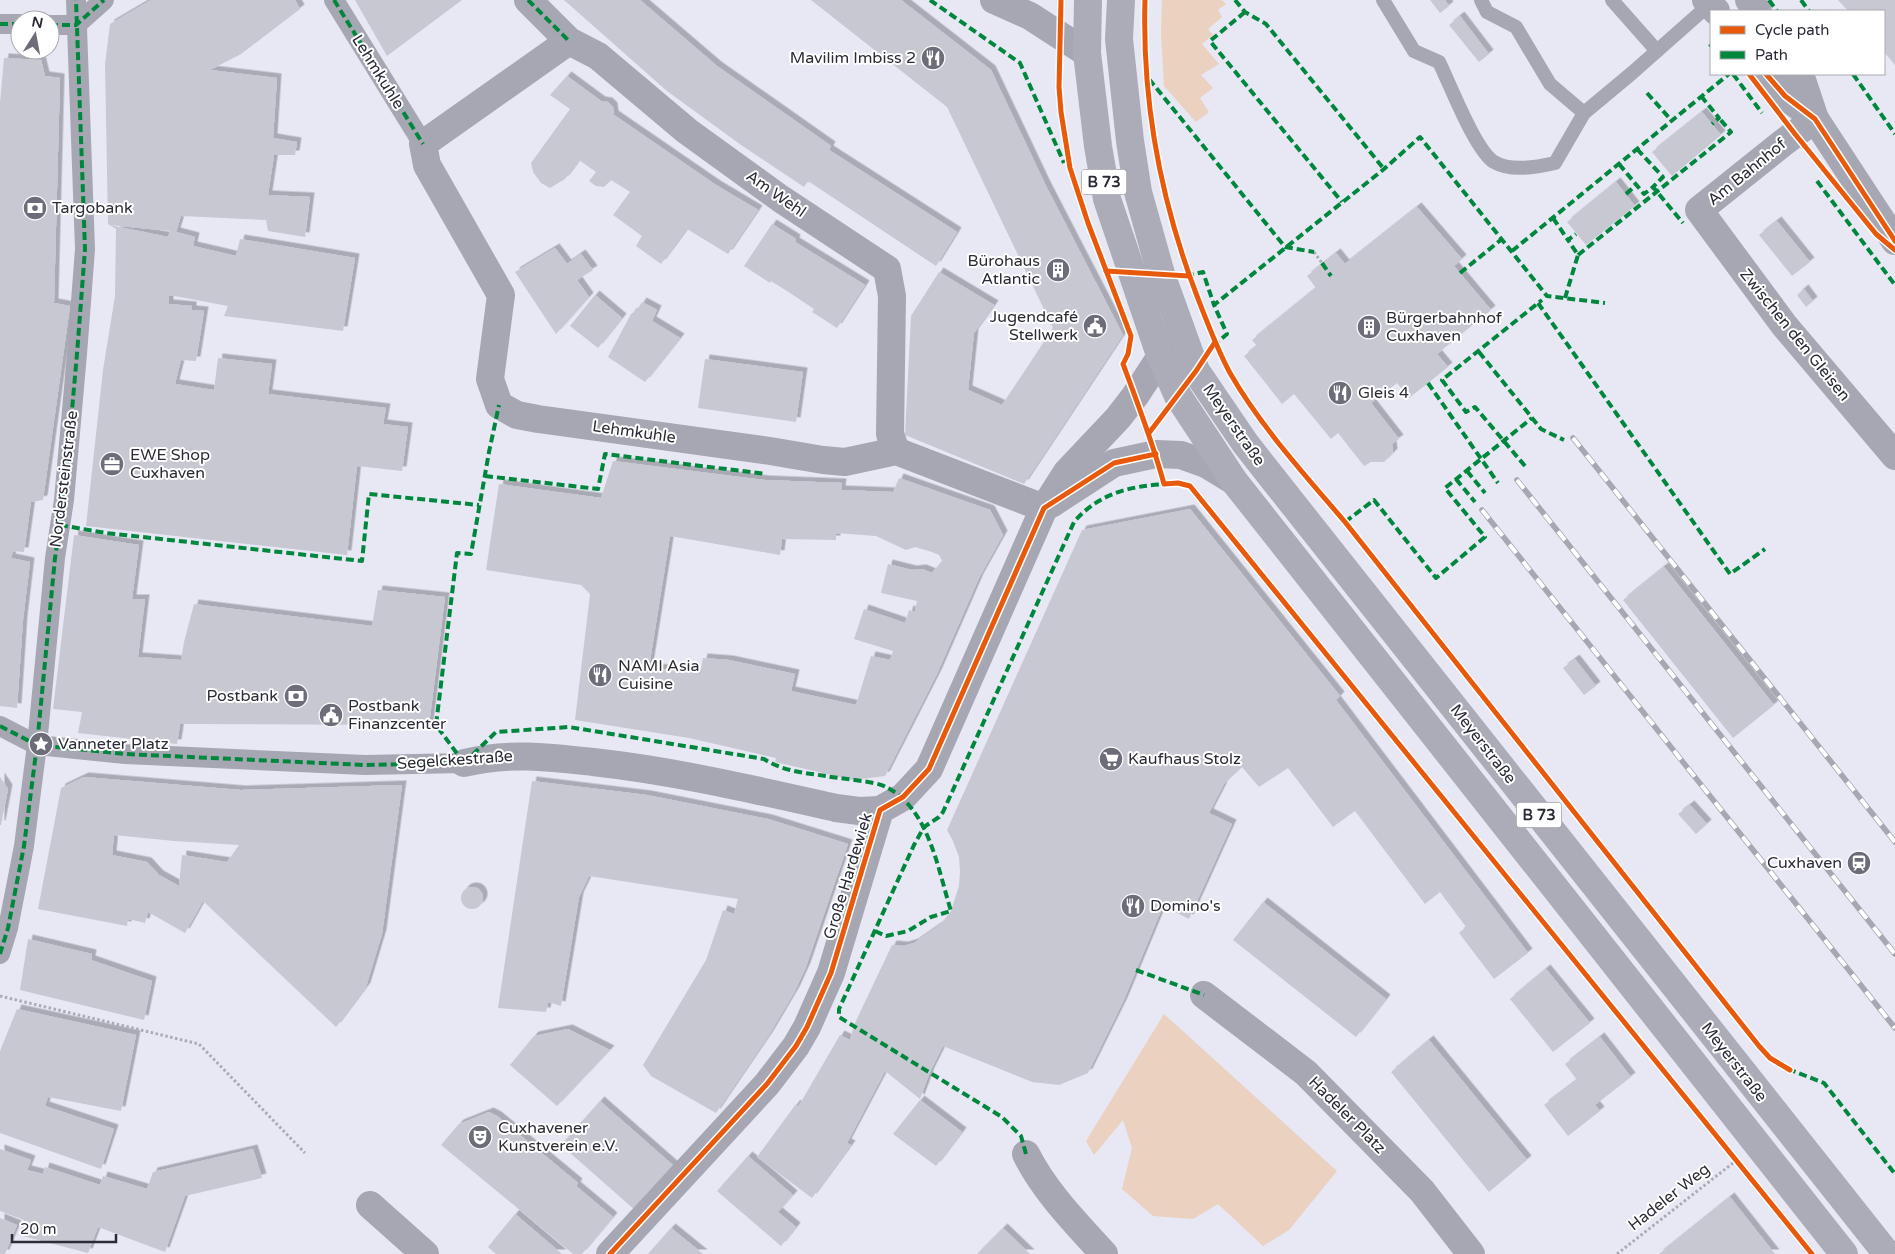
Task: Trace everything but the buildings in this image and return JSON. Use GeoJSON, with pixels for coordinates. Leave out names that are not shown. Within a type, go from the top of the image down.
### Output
{"type":"FeatureCollection","features":[{"type":"Feature","properties":{"kind":"main road","name":"B 73"},"geometry":{"type":"LineString","coordinates":[[1088,0],[1087,53],[1098,146],[1107,199],[1160,355]]}},
{"type":"Feature","properties":{"kind":"main road","name":"B 73"},"geometry":{"type":"LineString","coordinates":[[1121,0],[1119,39],[1130,141],[1138,192],[1161,274],[1180,327]]}},
{"type":"Feature","properties":{"kind":"main road","name":"Meyerstraße"},"geometry":{"type":"LineString","coordinates":[[1180,327],[1196,371],[1245,443],[1887,1254]]}},
{"type":"Feature","properties":{"kind":"main road","name":"Meyerstraße"},"geometry":{"type":"LineString","coordinates":[[1160,355],[1178,396],[1234,482],[1844,1254]]}},
{"type":"Feature","properties":{"kind":"street","name":"Nordersteinstraße"},"geometry":{"type":"LineString","coordinates":[[0,954],[8,928],[24,846],[37,745],[55,558],[64,500],[85,249],[76,0]]}},
{"type":"Feature","properties":{"kind":"street"},"geometry":{"type":"LineString","coordinates":[[60,25],[76,25],[104,0]]}},
{"type":"Feature","properties":{"kind":"street","name":"Lehmkuhle"},"geometry":{"type":"LineString","coordinates":[[334,0],[423,144],[427,165],[501,295],[490,379],[499,406],[517,415],[538,419],[823,460],[845,462],[896,451]]}},
{"type":"Feature","properties":{"kind":"street","name":"Am Wehl"},"geometry":{"type":"LineString","coordinates":[[528,0],[569,41],[598,56],[687,131],[781,199],[887,269],[892,296],[890,434],[896,451]]}},
{"type":"Feature","properties":{"kind":"street"},"geometry":{"type":"LineString","coordinates":[[994,0],[1030,16],[1087,53]]}},
{"type":"Feature","properties":{"kind":"street"},"geometry":{"type":"LineString","coordinates":[[1749,0],[1757,10]]}},
{"type":"Feature","properties":{"kind":"street"},"geometry":{"type":"LineString","coordinates":[[423,144],[569,41]]}},
{"type":"Feature","properties":{"kind":"street"},"geometry":{"type":"LineString","coordinates":[[1767,75],[1785,96],[1815,119]]}},
{"type":"Feature","properties":{"kind":"street"},"geometry":{"type":"LineString","coordinates":[[1800,75],[1815,119],[1895,241]]}},
{"type":"Feature","properties":{"kind":"street","name":"Am Bahnhof"},"geometry":{"type":"LineString","coordinates":[[1699,210],[1815,119]]}},
{"type":"Feature","properties":{"kind":"street","name":"Zwischen den Gleisen"},"geometry":{"type":"LineString","coordinates":[[1699,210],[1784,325],[1895,456]]}},
{"type":"Feature","properties":{"kind":"street","name":"Große Hardewiek"},"geometry":{"type":"LineString","coordinates":[[610,1254],[767,1084],[796,1046],[832,973],[880,810],[903,797],[929,769],[1044,508],[1067,472],[1118,418],[1135,396],[1180,327]]}},
{"type":"Feature","properties":{"kind":"street"},"geometry":{"type":"LineString","coordinates":[[896,451],[1044,508],[1114,463],[1156,454],[1180,455],[1206,464],[1234,482]]}},
{"type":"Feature","properties":{"kind":"street","name":"Segelckestraße"},"geometry":{"type":"LineString","coordinates":[[0,726],[37,745],[124,754],[355,764],[464,763],[488,757],[518,756],[626,766],[681,774],[836,808],[859,811],[880,810]]}},
{"type":"Feature","properties":{"kind":"street","name":"Hadeler Platz"},"geometry":{"type":"LineString","coordinates":[[1204,995],[1306,1073],[1422,1191],[1471,1254]]}},
{"type":"Feature","properties":{"kind":"street"},"geometry":{"type":"LineString","coordinates":[[1026,1154],[1034,1170],[1067,1213],[1104,1254]]}},
{"type":"Feature","properties":{"kind":"street"},"geometry":{"type":"LineString","coordinates":[[370,1205],[426,1254]]}},
{"type":"Feature","properties":{"kind":"lane"},"geometry":{"type":"LineString","coordinates":[[1383,0],[1414,51],[1439,62],[1478,144],[1494,162],[1511,167],[1535,167],[1555,163],[1584,113],[1711,4]]}},
{"type":"Feature","properties":{"kind":"lane"},"geometry":{"type":"LineString","coordinates":[[1481,0],[1487,12],[1516,27],[1550,84],[1584,113]]}},
{"type":"Feature","properties":{"kind":"lane"},"geometry":{"type":"LineString","coordinates":[[1612,0],[1657,51]]}},
{"type":"Feature","properties":{"kind":"path"},"geometry":{"type":"LineString","coordinates":[[1314,252],[1322,263]]}},
{"type":"Feature","properties":{"kind":"path"},"geometry":{"type":"LineString","coordinates":[[0,996],[199,1044],[305,1153]]}},
{"type":"Feature","properties":{"kind":"shaded area"},"geometry":{"type":"Polygon","coordinates":[[[1162,0],[1222,0],[1226,4],[1218,10],[1222,17],[1208,29],[1213,35],[1202,44],[1219,64],[1201,75],[1213,88],[1200,98],[1209,112],[1196,122],[1164,86],[1161,34],[1162,0]]]}},
{"type":"Feature","properties":{"kind":"shaded area"},"geometry":{"type":"Polygon","coordinates":[[[1164,1014],[1337,1171],[1289,1230],[1263,1246],[1218,1204],[1193,1219],[1153,1216],[1122,1189],[1132,1148],[1123,1120],[1094,1155],[1086,1141],[1164,1014]]]}},
{"type":"Feature","properties":{"kind":"railway"},"geometry":{"type":"LineString","coordinates":[[1573,438],[1895,842]]}},
{"type":"Feature","properties":{"kind":"railway"},"geometry":{"type":"LineString","coordinates":[[1517,480],[1895,954]]}},
{"type":"Feature","properties":{"kind":"railway"},"geometry":{"type":"LineString","coordinates":[[1482,510],[1895,1028]]}},
{"type":"Feature","properties":{"kind":"marked path"},"geometry":{"type":"LineString","coordinates":[[0,954],[8,928],[24,846],[37,745],[55,558],[64,500],[77,354],[85,249],[76,0]]}},
{"type":"Feature","properties":{"kind":"marked path"},"geometry":{"type":"LineString","coordinates":[[60,25],[76,25],[104,0]]}},
{"type":"Feature","properties":{"kind":"marked path"},"geometry":{"type":"LineString","coordinates":[[334,0],[423,144]]}},
{"type":"Feature","properties":{"kind":"marked path"},"geometry":{"type":"LineString","coordinates":[[528,0],[569,41]]}},
{"type":"Feature","properties":{"kind":"marked path"},"geometry":{"type":"LineString","coordinates":[[930,0],[1020,63],[1064,163]]}},
{"type":"Feature","properties":{"kind":"marked path"},"geometry":{"type":"LineString","coordinates":[[1235,0],[1245,12],[1266,24],[1384,169]]}},
{"type":"Feature","properties":{"kind":"marked path"},"geometry":{"type":"LineString","coordinates":[[1769,0],[1776,10]]}},
{"type":"Feature","properties":{"kind":"marked path"},"geometry":{"type":"LineString","coordinates":[[1801,0],[1808,10]]}},
{"type":"Feature","properties":{"kind":"marked path"},"geometry":{"type":"LineString","coordinates":[[1245,12],[1210,41],[1342,202]]}},
{"type":"Feature","properties":{"kind":"marked path"},"geometry":{"type":"LineString","coordinates":[[0,24],[10,24]]}},
{"type":"Feature","properties":{"kind":"marked path"},"geometry":{"type":"LineString","coordinates":[[1512,251],[1728,75]]}},
{"type":"Feature","properties":{"kind":"marked path"},"geometry":{"type":"LineString","coordinates":[[1734,75],[1762,113]]}},
{"type":"Feature","properties":{"kind":"marked path"},"geometry":{"type":"LineString","coordinates":[[1854,75],[1895,134]]}},
{"type":"Feature","properties":{"kind":"marked path"},"geometry":{"type":"LineString","coordinates":[[1149,79],[1285,247],[1314,252]]}},
{"type":"Feature","properties":{"kind":"marked path"},"geometry":{"type":"LineString","coordinates":[[1647,93],[1672,121]]}},
{"type":"Feature","properties":{"kind":"marked path"},"geometry":{"type":"LineString","coordinates":[[1701,96],[1719,118],[1712,124]]}},
{"type":"Feature","properties":{"kind":"marked path"},"geometry":{"type":"LineString","coordinates":[[1578,255],[1731,132],[1719,118]]}},
{"type":"Feature","properties":{"kind":"marked path"},"geometry":{"type":"LineString","coordinates":[[1213,346],[1227,334],[1214,305],[1384,169],[1420,137],[1547,296],[1605,303]]}},
{"type":"Feature","properties":{"kind":"marked path"},"geometry":{"type":"LineString","coordinates":[[1637,149],[1663,177],[1653,187]]}},
{"type":"Feature","properties":{"kind":"marked path"},"geometry":{"type":"LineString","coordinates":[[1619,164],[1644,194],[1653,187],[1683,223]]}},
{"type":"Feature","properties":{"kind":"marked path"},"geometry":{"type":"LineString","coordinates":[[1817,181],[1895,285]]}},
{"type":"Feature","properties":{"kind":"marked path"},"geometry":{"type":"LineString","coordinates":[[1626,194],[1636,185]]}},
{"type":"Feature","properties":{"kind":"marked path"},"geometry":{"type":"LineString","coordinates":[[1553,218],[1568,240]]}},
{"type":"Feature","properties":{"kind":"marked path"},"geometry":{"type":"LineString","coordinates":[[1565,298],[1578,255],[1568,240],[1576,234]]}},
{"type":"Feature","properties":{"kind":"marked path"},"geometry":{"type":"LineString","coordinates":[[1460,273],[1502,239]]}},
{"type":"Feature","properties":{"kind":"marked path"},"geometry":{"type":"LineString","coordinates":[[1322,263],[1331,276]]}},
{"type":"Feature","properties":{"kind":"marked path"},"geometry":{"type":"LineString","coordinates":[[1186,276],[1203,272],[1214,305]]}},
{"type":"Feature","properties":{"kind":"marked path"},"geometry":{"type":"LineString","coordinates":[[1525,466],[1475,407],[1466,412],[1442,380],[1542,300]]}},
{"type":"Feature","properties":{"kind":"marked path"},"geometry":{"type":"LineString","coordinates":[[1538,303],[1730,574],[1765,549]]}},
{"type":"Feature","properties":{"kind":"marked path"},"geometry":{"type":"LineString","coordinates":[[1479,352],[1541,429],[1564,440]]}},
{"type":"Feature","properties":{"kind":"marked path"},"geometry":{"type":"LineString","coordinates":[[1428,383],[1498,483]]}},
{"type":"Feature","properties":{"kind":"marked path"},"geometry":{"type":"LineString","coordinates":[[464,763],[436,725],[457,553],[471,554],[499,405]]}},
{"type":"Feature","properties":{"kind":"marked path"},"geometry":{"type":"LineString","coordinates":[[1345,522],[1374,500],[1436,578],[1485,537],[1445,488],[1532,418]]}},
{"type":"Feature","properties":{"kind":"marked path"},"geometry":{"type":"LineString","coordinates":[[485,476],[598,489],[605,454],[766,474]]}},
{"type":"Feature","properties":{"kind":"marked path"},"geometry":{"type":"LineString","coordinates":[[1467,471],[1485,493]]}},
{"type":"Feature","properties":{"kind":"marked path"},"geometry":{"type":"LineString","coordinates":[[1456,479],[1475,502]]}},
{"type":"Feature","properties":{"kind":"marked path"},"geometry":{"type":"LineString","coordinates":[[1026,1154],[1021,1136],[1002,1117],[839,1017],[839,1009],[914,845],[924,827],[943,812],[1074,522],[1094,504],[1116,493],[1128,489],[1167,484]]}},
{"type":"Feature","properties":{"kind":"marked path"},"geometry":{"type":"LineString","coordinates":[[60,525],[106,533],[362,561],[369,494],[479,505]]}},
{"type":"Feature","properties":{"kind":"marked path"},"geometry":{"type":"LineString","coordinates":[[0,726],[37,745],[125,754],[365,765],[464,763]]}},
{"type":"Feature","properties":{"kind":"marked path"},"geometry":{"type":"LineString","coordinates":[[464,763],[496,732],[569,727],[764,759],[794,771],[886,787],[901,797],[912,809],[922,825],[930,841],[951,911],[931,917],[908,931],[886,936],[875,931]]}},
{"type":"Feature","properties":{"kind":"marked path"},"geometry":{"type":"LineString","coordinates":[[1136,970],[1204,995]]}},
{"type":"Feature","properties":{"kind":"marked path"},"geometry":{"type":"LineString","coordinates":[[1788,1069],[1824,1083],[1895,1174]]}},
{"type":"Feature","properties":{"kind":"cycle path"},"geometry":{"type":"LineString","coordinates":[[1061,0],[1059,87],[1070,168],[1088,223],[1131,336],[1128,354],[1123,364],[1164,484],[1178,483],[1190,486],[1812,1254]]}},
{"type":"Feature","properties":{"kind":"cycle path"},"geometry":{"type":"LineString","coordinates":[[1145,0],[1147,76],[1156,151],[1164,188],[1173,224],[1197,296],[1212,335],[1242,393],[1269,431],[1345,522],[1759,1046],[1770,1058],[1790,1070]]}},
{"type":"Feature","properties":{"kind":"cycle path"},"geometry":{"type":"LineString","coordinates":[[1750,75],[1876,234],[1895,250]]}},
{"type":"Feature","properties":{"kind":"cycle path"},"geometry":{"type":"LineString","coordinates":[[1767,75],[1785,96],[1815,119],[1895,241]]}},
{"type":"Feature","properties":{"kind":"cycle path"},"geometry":{"type":"LineString","coordinates":[[1106,271],[1189,276]]}},
{"type":"Feature","properties":{"kind":"cycle path"},"geometry":{"type":"LineString","coordinates":[[1149,433],[1196,371],[1215,342]]}},
{"type":"Feature","properties":{"kind":"cycle path"},"geometry":{"type":"LineString","coordinates":[[610,1254],[767,1084],[796,1046],[807,1027],[831,973],[880,810],[903,797],[929,769],[1044,508],[1114,463],[1156,454]]}},
{"type":"Feature","properties":{"kind":"place","name":"Mavilim Imbiss 2"},"geometry":{"type":"Point","coordinates":[933,58]}},
{"type":"Feature","properties":{"kind":"place","name":"Targobank"},"geometry":{"type":"Point","coordinates":[35,208]}},
{"type":"Feature","properties":{"kind":"place","name":"Bürohaus Atlantic"},"geometry":{"type":"Point","coordinates":[1058,270]}},
{"type":"Feature","properties":{"kind":"place","name":"Jugendcafé Stellwerk"},"geometry":{"type":"Point","coordinates":[1095,326]}},
{"type":"Feature","properties":{"kind":"place","name":"Bürgerbahnhof Cuxhaven"},"geometry":{"type":"Point","coordinates":[1369,327]}},
{"type":"Feature","properties":{"kind":"place","name":"Gleis 4"},"geometry":{"type":"Point","coordinates":[1340,393]}},
{"type":"Feature","properties":{"kind":"place","name":"EWE Shop Cuxhaven"},"geometry":{"type":"Point","coordinates":[112,464]}},
{"type":"Feature","properties":{"kind":"place","name":"NAMI Asia Cuisine"},"geometry":{"type":"Point","coordinates":[600,675]}},
{"type":"Feature","properties":{"kind":"place","name":"Postbank"},"geometry":{"type":"Point","coordinates":[296,696]}},
{"type":"Feature","properties":{"kind":"place","name":"Postbank Finanzcenter"},"geometry":{"type":"Point","coordinates":[331,715]}},
{"type":"Feature","properties":{"kind":"place","name":"Vanneter Platz"},"geometry":{"type":"Point","coordinates":[41,744]}},
{"type":"Feature","properties":{"kind":"place","name":"Kaufhaus Stolz"},"geometry":{"type":"Point","coordinates":[1111,759]}},
{"type":"Feature","properties":{"kind":"place","name":"Cuxhaven"},"geometry":{"type":"Point","coordinates":[1859,863]}},
{"type":"Feature","properties":{"kind":"place","name":"Domino's"},"geometry":{"type":"Point","coordinates":[1133,906]}},
{"type":"Feature","properties":{"kind":"place","name":"Cuxhavener Kunstverein e.V."},"geometry":{"type":"Point","coordinates":[480,1137]}}]}
